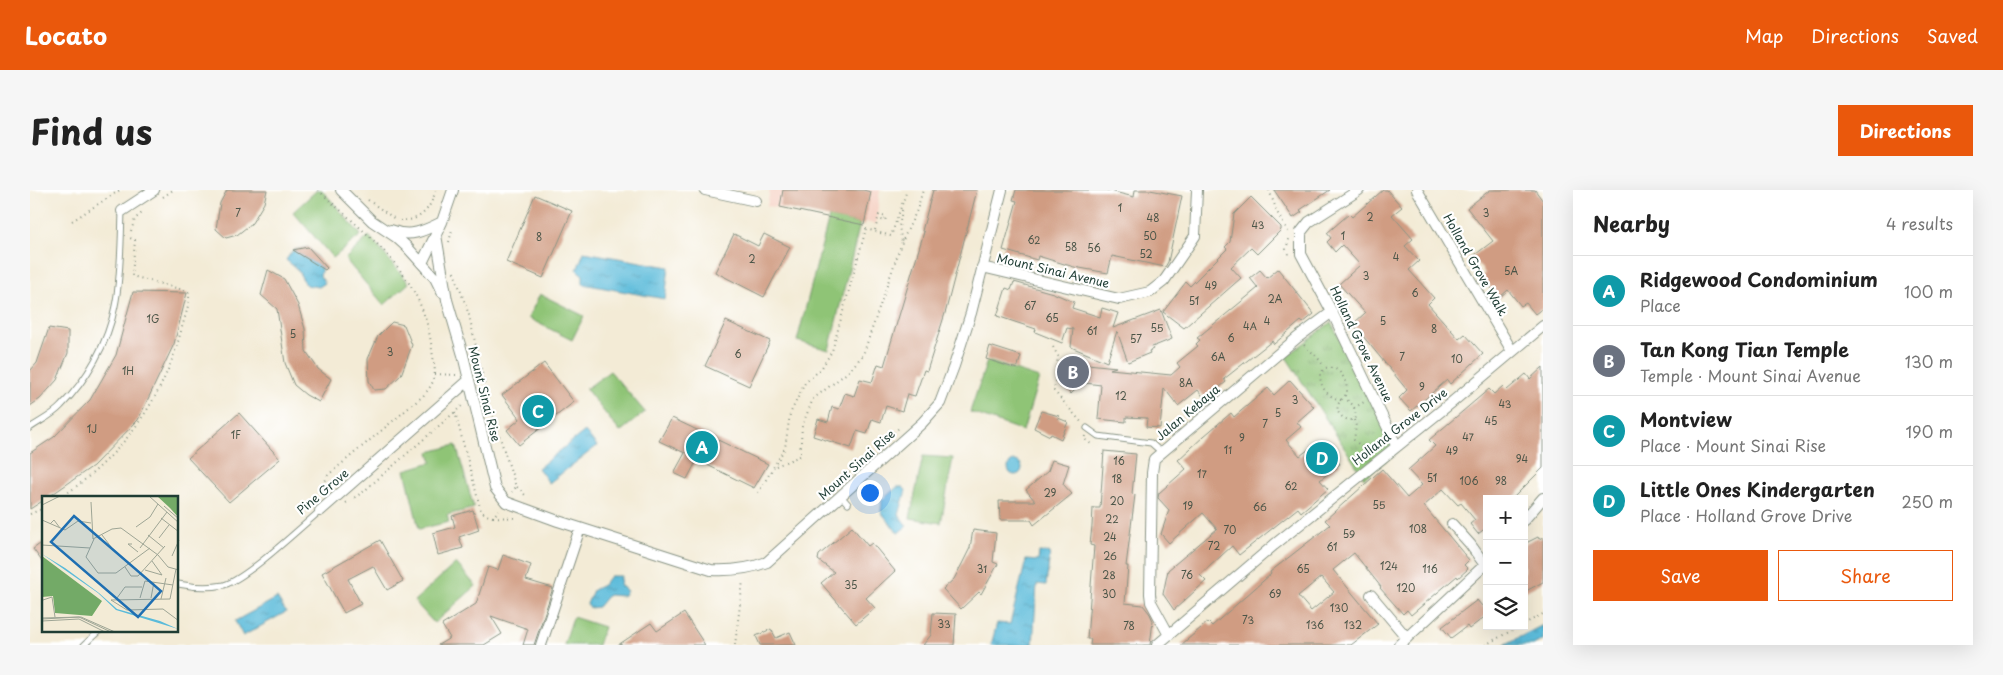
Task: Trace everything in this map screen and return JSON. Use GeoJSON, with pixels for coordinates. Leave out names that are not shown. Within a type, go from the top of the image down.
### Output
{"type":"FeatureCollection","features":[{"type":"Feature","properties":{"kind":"street"},"geometry":{"type":"LineString","coordinates":[[122,211],[154,190]]}},
{"type":"Feature","properties":{"kind":"street"},"geometry":{"type":"LineString","coordinates":[[341,190],[372,221],[396,237],[422,263],[435,278],[446,300]]}},
{"type":"Feature","properties":{"kind":"street"},"geometry":{"type":"LineString","coordinates":[[422,263],[442,222],[452,190]]}},
{"type":"Feature","properties":{"kind":"street"},"geometry":{"type":"LineString","coordinates":[[705,190],[756,201]]}},
{"type":"Feature","properties":{"kind":"street","name":"Mount Sinai Rise"},"geometry":{"type":"LineString","coordinates":[[446,300],[454,320],[494,488],[506,502],[711,570],[727,571],[744,568],[767,562],[922,423],[940,403],[968,322],[1002,190]]}},
{"type":"Feature","properties":{"kind":"street","name":"Mount Sinai Avenue"},"geometry":{"type":"LineString","coordinates":[[982,267],[1119,299],[1150,292],[1164,281],[1194,236],[1197,190]]}},
{"type":"Feature","properties":{"kind":"street"},"geometry":{"type":"LineString","coordinates":[[1301,254],[1301,232],[1309,222],[1359,190]]}},
{"type":"Feature","properties":{"kind":"street","name":"Holland Grove Walk"},"geometry":{"type":"LineString","coordinates":[[1417,190],[1512,352]]}},
{"type":"Feature","properties":{"kind":"street"},"geometry":{"type":"LineString","coordinates":[[372,221],[402,234],[424,231],[442,222]]}},
{"type":"Feature","properties":{"kind":"street"},"geometry":{"type":"LineString","coordinates":[[436,235],[446,300]]}},
{"type":"Feature","properties":{"kind":"street","name":"Holland Grove Avenue"},"geometry":{"type":"LineString","coordinates":[[1301,254],[1332,312],[1396,445]]}},
{"type":"Feature","properties":{"kind":"street","name":"Jalan Kebaya"},"geometry":{"type":"LineString","coordinates":[[1169,635],[1151,602],[1150,594],[1152,473],[1154,459],[1297,338],[1332,312]]}},
{"type":"Feature","properties":{"kind":"street","name":"Holland Grove Drive"},"geometry":{"type":"LineString","coordinates":[[1157,645],[1274,545],[1396,445],[1451,403],[1543,326]]}},
{"type":"Feature","properties":{"kind":"street","name":"Pine Grove"},"geometry":{"type":"LineString","coordinates":[[320,511],[467,378]]}},
{"type":"Feature","properties":{"kind":"street"},"geometry":{"type":"LineString","coordinates":[[1528,515],[1543,498]]}},
{"type":"Feature","properties":{"kind":"street"},"geometry":{"type":"LineString","coordinates":[[1452,524],[1483,560]]}},
{"type":"Feature","properties":{"kind":"street"},"geometry":{"type":"LineString","coordinates":[[541,645],[580,528]]}},
{"type":"Feature","properties":{"kind":"street"},"geometry":{"type":"LineString","coordinates":[[1371,595],[1403,642],[1483,567]]}},
{"type":"Feature","properties":{"kind":"lane"},"geometry":{"type":"LineString","coordinates":[[30,428],[60,407],[78,386],[96,358],[108,332],[115,306],[122,211]]}},
{"type":"Feature","properties":{"kind":"lane"},"geometry":{"type":"LineString","coordinates":[[1087,428],[1098,436],[1151,443],[1161,452]]}},
{"type":"Feature","properties":{"kind":"lane"},"geometry":{"type":"LineString","coordinates":[[842,496],[848,504]]}},
{"type":"Feature","properties":{"kind":"lane","name":"Pine Grove"},"geometry":{"type":"LineString","coordinates":[[179,584],[206,587],[229,583],[245,574],[320,511]]}},
{"type":"Feature","properties":{"kind":"lane"},"geometry":{"type":"LineString","coordinates":[[84,645],[98,632]]}},
{"type":"Feature","properties":{"kind":"path"},"geometry":{"type":"LineString","coordinates":[[72,221],[120,190]]}},
{"type":"Feature","properties":{"kind":"path"},"geometry":{"type":"LineString","coordinates":[[158,201],[173,190]]}},
{"type":"Feature","properties":{"kind":"path"},"geometry":{"type":"LineString","coordinates":[[318,190],[393,260],[413,287],[430,334],[435,374],[433,385],[424,396],[328,475],[321,490],[320,511]]}},
{"type":"Feature","properties":{"kind":"path"},"geometry":{"type":"LineString","coordinates":[[362,195],[390,217],[401,221],[413,220],[432,205],[436,190]]}},
{"type":"Feature","properties":{"kind":"path"},"geometry":{"type":"LineString","coordinates":[[758,493],[776,466],[785,448],[790,414],[805,383],[821,369],[832,351],[866,229],[891,236],[907,190]]}},
{"type":"Feature","properties":{"kind":"path"},"geometry":{"type":"LineString","coordinates":[[776,466],[800,456],[802,426],[813,399],[848,372],[864,356],[902,242],[917,210],[922,190]]}},
{"type":"Feature","properties":{"kind":"path"},"geometry":{"type":"LineString","coordinates":[[1269,190],[1278,214],[1301,254]]}},
{"type":"Feature","properties":{"kind":"path"},"geometry":{"type":"LineString","coordinates":[[902,242],[899,227],[903,202]]}},
{"type":"Feature","properties":{"kind":"path"},"geometry":{"type":"LineString","coordinates":[[63,496],[82,483],[120,446],[151,406],[174,358],[188,291],[132,276],[136,240],[130,238],[132,226],[136,219],[150,207]]}},
{"type":"Feature","properties":{"kind":"path"},"geometry":{"type":"LineString","coordinates":[[875,231],[878,219],[885,221],[886,217],[879,216],[878,218],[884,220],[885,217],[877,216]]}},
{"type":"Feature","properties":{"kind":"path"},"geometry":{"type":"LineString","coordinates":[[449,243],[452,226]]}},
{"type":"Feature","properties":{"kind":"path"},"geometry":{"type":"LineString","coordinates":[[455,272],[469,316],[501,445],[514,476],[516,487],[527,498]]}},
{"type":"Feature","properties":{"kind":"path"},"geometry":{"type":"LineString","coordinates":[[1297,338],[1317,355],[1325,368]]}},
{"type":"Feature","properties":{"kind":"path"},"geometry":{"type":"LineString","coordinates":[[1054,347],[1058,356],[1054,391],[1087,428]]}},
{"type":"Feature","properties":{"kind":"path"},"geometry":{"type":"LineString","coordinates":[[1354,420],[1346,420],[1340,414],[1338,405],[1342,399],[1347,392],[1347,386],[1341,374],[1331,366],[1325,368],[1320,374],[1322,388],[1332,397],[1342,399],[1352,403],[1356,413],[1354,440],[1362,447],[1371,466]]}},
{"type":"Feature","properties":{"kind":"path"},"geometry":{"type":"LineString","coordinates":[[435,374],[467,378]]}},
{"type":"Feature","properties":{"kind":"path"},"geometry":{"type":"LineString","coordinates":[[332,500],[344,503],[350,502],[455,412],[486,389]]}},
{"type":"Feature","properties":{"kind":"path"},"geometry":{"type":"LineString","coordinates":[[455,412],[481,511],[493,517],[519,518]]}},
{"type":"Feature","properties":{"kind":"path"},"geometry":{"type":"LineString","coordinates":[[842,496],[834,486],[901,426]]}},
{"type":"Feature","properties":{"kind":"path"},"geometry":{"type":"LineString","coordinates":[[493,517],[516,487]]}},
{"type":"Feature","properties":{"kind":"path"},"geometry":{"type":"LineString","coordinates":[[30,514],[42,509]]}},
{"type":"Feature","properties":{"kind":"path"},"geometry":{"type":"LineString","coordinates":[[735,645],[744,568]]}},
{"type":"Feature","properties":{"kind":"path"},"geometry":{"type":"LineString","coordinates":[[1528,622],[1543,614]]}},
{"type":"Feature","properties":{"kind":"path"},"geometry":{"type":"LineString","coordinates":[[1485,645],[1513,630]]}},
{"type":"Feature","properties":{"kind":"shaded area"},"geometry":{"type":"Polygon","coordinates":[[[770,190],[880,190],[876,224],[767,206],[770,190]]]}},
{"type":"Feature","properties":{"kind":"green space"},"geometry":{"type":"Polygon","coordinates":[[[317,190],[322,190],[361,235],[333,258],[293,212],[317,190]]]}},
{"type":"Feature","properties":{"kind":"green space"},"geometry":{"type":"Polygon","coordinates":[[[829,217],[860,224],[829,350],[797,341],[829,217]]]}},
{"type":"Feature","properties":{"kind":"green space"},"geometry":{"type":"Polygon","coordinates":[[[369,236],[409,283],[384,305],[345,259],[369,236]]]}},
{"type":"Feature","properties":{"kind":"green space"},"geometry":{"type":"Polygon","coordinates":[[[540,294],[584,316],[572,340],[528,318],[540,294]]]}},
{"type":"Feature","properties":{"kind":"green space"},"geometry":{"type":"Polygon","coordinates":[[[1331,322],[1398,451],[1364,478],[1286,357],[1331,322]]]}},
{"type":"Feature","properties":{"kind":"green space"},"geometry":{"type":"Polygon","coordinates":[[[987,361],[1039,378],[1023,431],[970,412],[987,361]]]}},
{"type":"Feature","properties":{"kind":"green space"},"geometry":{"type":"Polygon","coordinates":[[[610,371],[645,412],[620,432],[586,389],[610,371]]]}},
{"type":"Feature","properties":{"kind":"green space"},"geometry":{"type":"Polygon","coordinates":[[[456,445],[474,508],[447,515],[449,522],[419,529],[405,470],[432,462],[429,452],[456,445]]]}},
{"type":"Feature","properties":{"kind":"green space"},"geometry":{"type":"Polygon","coordinates":[[[923,456],[953,458],[941,523],[910,518],[923,456]]]}},
{"type":"Feature","properties":{"kind":"green space"},"geometry":{"type":"Polygon","coordinates":[[[456,563],[476,586],[434,623],[414,601],[456,563]]]}},
{"type":"Feature","properties":{"kind":"green space"},"geometry":{"type":"Polygon","coordinates":[[[573,617],[604,627],[598,645],[564,645],[573,617]]]}},
{"type":"Feature","properties":{"kind":"water"},"geometry":{"type":"Polygon","coordinates":[[[308,247],[320,263],[320,276],[325,283],[319,287],[306,285],[297,269],[286,260],[293,250],[308,247]]]}},
{"type":"Feature","properties":{"kind":"water"},"geometry":{"type":"Polygon","coordinates":[[[584,252],[669,267],[665,299],[583,284],[583,275],[577,270],[584,252]]]}},
{"type":"Feature","properties":{"kind":"water"},"geometry":{"type":"Polygon","coordinates":[[[585,431],[597,446],[549,483],[538,468],[585,431]]]}},
{"type":"Feature","properties":{"kind":"water"},"geometry":{"type":"Polygon","coordinates":[[[1012,461],[1018,461],[1022,468],[1018,475],[1012,475],[1008,471],[1008,465],[1012,461]]]}},
{"type":"Feature","properties":{"kind":"water"},"geometry":{"type":"Polygon","coordinates":[[[897,487],[903,487],[906,490],[899,515],[907,526],[898,533],[881,512],[882,500],[897,487]]]}},
{"type":"Feature","properties":{"kind":"water"},"geometry":{"type":"Polygon","coordinates":[[[1039,552],[1050,553],[1046,585],[1037,584],[1033,645],[991,645],[997,623],[1010,624],[1026,560],[1038,561],[1039,552]]]}},
{"type":"Feature","properties":{"kind":"water"},"geometry":{"type":"Polygon","coordinates":[[[610,576],[621,576],[620,585],[627,591],[623,596],[608,595],[598,607],[590,608],[587,604],[593,590],[603,585],[610,576]]]}},
{"type":"Feature","properties":{"kind":"water"},"geometry":{"type":"Polygon","coordinates":[[[277,598],[286,612],[243,636],[235,621],[277,598]]]}},
{"type":"Feature","properties":{"kind":"water"},"geometry":{"type":"Polygon","coordinates":[[[1543,625],[1543,640],[1533,645],[1504,645],[1543,625]]]}},
{"type":"Feature","properties":{"kind":"building"},"geometry":{"type":"Polygon","coordinates":[[[227,190],[267,190],[264,203],[252,223],[237,235],[226,238],[216,229],[220,203],[227,190]]]}},
{"type":"Feature","properties":{"kind":"building"},"geometry":{"type":"Polygon","coordinates":[[[783,190],[863,190],[871,192],[864,225],[780,207],[783,190]]]}},
{"type":"Feature","properties":{"kind":"building"},"geometry":{"type":"Polygon","coordinates":[[[933,190],[977,190],[946,310],[927,371],[924,370],[915,396],[907,394],[902,411],[886,406],[881,422],[872,419],[867,434],[857,431],[851,448],[813,436],[818,419],[828,422],[832,407],[839,409],[845,393],[854,396],[860,379],[872,382],[878,364],[884,366],[924,232],[922,231],[933,190]]]}},
{"type":"Feature","properties":{"kind":"building"},"geometry":{"type":"Polygon","coordinates":[[[1016,190],[1106,190],[1134,197],[1135,190],[1150,190],[1182,196],[1168,262],[1165,267],[1112,256],[1108,273],[1074,267],[1038,256],[1037,260],[1003,250],[1017,201],[1013,200],[1016,190]]]}},
{"type":"Feature","properties":{"kind":"building"},"geometry":{"type":"Polygon","coordinates":[[[1274,190],[1330,190],[1300,210],[1302,212],[1293,218],[1274,190]]]}},
{"type":"Feature","properties":{"kind":"building"},"geometry":{"type":"Polygon","coordinates":[[[1383,190],[1387,190],[1402,207],[1392,215],[1413,239],[1405,246],[1419,261],[1409,270],[1434,298],[1428,304],[1459,339],[1465,334],[1483,354],[1450,384],[1447,380],[1411,411],[1399,398],[1407,390],[1353,324],[1365,313],[1339,284],[1360,265],[1342,245],[1335,252],[1327,242],[1331,238],[1327,233],[1349,214],[1352,217],[1383,190]]]}},
{"type":"Feature","properties":{"kind":"building"},"geometry":{"type":"Polygon","coordinates":[[[1490,190],[1535,190],[1543,201],[1543,308],[1535,314],[1526,303],[1521,306],[1508,290],[1499,298],[1482,276],[1485,273],[1472,257],[1493,241],[1467,208],[1490,190]]]}},
{"type":"Feature","properties":{"kind":"building"},"geometry":{"type":"Polygon","coordinates":[[[535,195],[572,211],[543,278],[506,262],[535,195]]]}},
{"type":"Feature","properties":{"kind":"building"},"geometry":{"type":"Polygon","coordinates":[[[1251,197],[1281,227],[1281,230],[1257,254],[1251,248],[1231,267],[1241,278],[1184,328],[1163,312],[1186,282],[1190,286],[1227,249],[1225,247],[1230,242],[1234,214],[1251,197]]]}},
{"type":"Feature","properties":{"kind":"building"},"geometry":{"type":"Polygon","coordinates":[[[734,234],[758,246],[764,234],[790,247],[764,297],[715,272],[734,234]]]}},
{"type":"Feature","properties":{"kind":"building"},"geometry":{"type":"Polygon","coordinates":[[[308,247],[327,268],[325,270],[293,250],[308,247]]]}},
{"type":"Feature","properties":{"kind":"building"},"geometry":{"type":"Polygon","coordinates":[[[1278,269],[1314,314],[1303,323],[1301,321],[1274,344],[1272,341],[1224,379],[1226,382],[1205,399],[1198,390],[1178,406],[1164,388],[1160,428],[1146,427],[1147,418],[1126,417],[1126,422],[1098,419],[1101,385],[1077,382],[1076,389],[1071,394],[1066,388],[1069,362],[1116,367],[1110,369],[1171,375],[1180,367],[1177,363],[1198,346],[1196,344],[1200,340],[1197,338],[1258,288],[1250,278],[1260,270],[1267,278],[1278,269]]]}},
{"type":"Feature","properties":{"kind":"building"},"geometry":{"type":"Polygon","coordinates":[[[268,270],[284,279],[298,305],[305,329],[306,351],[318,369],[331,379],[319,402],[306,395],[294,385],[285,363],[277,309],[261,295],[268,270]]]}},
{"type":"Feature","properties":{"kind":"building"},"geometry":{"type":"Polygon","coordinates":[[[1014,282],[1053,293],[1074,302],[1072,308],[1100,317],[1102,308],[1118,313],[1113,328],[1161,310],[1172,339],[1152,347],[1153,349],[1149,351],[1150,353],[1128,362],[1117,331],[1107,362],[1071,347],[1073,329],[1067,328],[1062,343],[1035,332],[1036,329],[997,316],[1006,288],[1011,290],[1014,282]]]}},
{"type":"Feature","properties":{"kind":"building"},"geometry":{"type":"Polygon","coordinates":[[[133,292],[187,293],[174,344],[138,420],[93,466],[50,496],[42,496],[42,501],[30,509],[30,453],[54,437],[90,400],[116,355],[133,292]]]}},
{"type":"Feature","properties":{"kind":"building"},"geometry":{"type":"Polygon","coordinates":[[[726,321],[770,341],[749,386],[705,366],[726,321]]]}},
{"type":"Feature","properties":{"kind":"building"},"geometry":{"type":"Polygon","coordinates":[[[392,322],[404,325],[412,345],[401,375],[386,389],[374,390],[369,381],[368,359],[378,336],[392,322]]]}},
{"type":"Feature","properties":{"kind":"building"},"geometry":{"type":"Polygon","coordinates":[[[49,328],[68,331],[68,353],[57,380],[40,399],[30,406],[30,371],[37,363],[49,328]]]}},
{"type":"Feature","properties":{"kind":"building"},"geometry":{"type":"Polygon","coordinates":[[[990,346],[1021,356],[1017,369],[986,359],[990,346]]]}},
{"type":"Feature","properties":{"kind":"building"},"geometry":{"type":"Polygon","coordinates":[[[544,363],[574,402],[519,445],[507,430],[520,419],[502,395],[544,363]]]}},
{"type":"Feature","properties":{"kind":"building"},"geometry":{"type":"Polygon","coordinates":[[[1543,367],[1543,468],[1516,495],[1483,495],[1483,530],[1478,534],[1470,524],[1475,520],[1461,503],[1458,505],[1443,489],[1424,506],[1469,560],[1464,565],[1468,569],[1411,615],[1407,610],[1403,614],[1380,588],[1354,553],[1333,570],[1378,624],[1351,645],[1181,645],[1208,622],[1212,626],[1271,574],[1270,572],[1330,525],[1325,520],[1382,469],[1407,498],[1422,485],[1408,470],[1435,446],[1429,440],[1489,389],[1494,394],[1503,386],[1507,390],[1526,374],[1530,379],[1543,367]],[[1321,577],[1298,596],[1311,611],[1334,592],[1321,577]]]}},
{"type":"Feature","properties":{"kind":"building"},"geometry":{"type":"Polygon","coordinates":[[[1290,380],[1314,407],[1297,422],[1301,427],[1286,440],[1300,456],[1319,441],[1340,464],[1320,480],[1328,489],[1301,512],[1298,508],[1239,555],[1232,546],[1200,575],[1206,581],[1174,610],[1163,594],[1168,570],[1217,529],[1203,513],[1169,543],[1161,534],[1169,510],[1158,498],[1159,493],[1186,469],[1178,460],[1204,436],[1231,413],[1234,417],[1268,388],[1274,395],[1290,380]]]}},
{"type":"Feature","properties":{"kind":"building"},"geometry":{"type":"Polygon","coordinates":[[[1041,411],[1059,416],[1058,418],[1068,422],[1061,439],[1034,428],[1041,411]]]}},
{"type":"Feature","properties":{"kind":"building"},"geometry":{"type":"Polygon","coordinates":[[[239,413],[280,459],[229,502],[188,458],[239,413]]]}},
{"type":"Feature","properties":{"kind":"building"},"geometry":{"type":"Polygon","coordinates":[[[672,418],[768,464],[754,488],[697,460],[687,479],[674,473],[685,453],[659,441],[672,418]]]}},
{"type":"Feature","properties":{"kind":"building"},"geometry":{"type":"Polygon","coordinates":[[[1104,451],[1136,454],[1132,494],[1135,495],[1126,566],[1128,566],[1125,603],[1143,605],[1150,614],[1153,621],[1150,645],[1090,645],[1091,639],[1087,639],[1094,546],[1090,545],[1093,508],[1100,508],[1104,451]]]}},
{"type":"Feature","properties":{"kind":"building"},"geometry":{"type":"Polygon","coordinates":[[[1052,460],[1069,465],[1063,484],[1072,494],[1034,525],[1031,520],[1000,520],[999,501],[1035,501],[1026,490],[1048,471],[1052,460]]]}},
{"type":"Feature","properties":{"kind":"building"},"geometry":{"type":"Polygon","coordinates":[[[473,510],[479,530],[459,537],[463,548],[438,555],[433,533],[455,527],[452,516],[473,510]]]}},
{"type":"Feature","properties":{"kind":"building"},"geometry":{"type":"Polygon","coordinates":[[[852,527],[868,546],[872,543],[895,571],[866,598],[875,608],[856,624],[821,583],[834,572],[818,560],[819,555],[852,527]]]}},
{"type":"Feature","properties":{"kind":"building"},"geometry":{"type":"Polygon","coordinates":[[[973,530],[996,533],[993,562],[998,564],[981,594],[979,592],[961,609],[943,589],[954,579],[962,564],[970,548],[973,530]]]}},
{"type":"Feature","properties":{"kind":"building"},"geometry":{"type":"Polygon","coordinates":[[[1538,537],[1539,539],[1543,537],[1543,582],[1528,590],[1528,585],[1528,542],[1538,537]]]}},
{"type":"Feature","properties":{"kind":"building"},"geometry":{"type":"Polygon","coordinates":[[[380,540],[403,581],[387,590],[373,566],[348,579],[361,604],[344,613],[322,573],[380,540]]]}},
{"type":"Feature","properties":{"kind":"building"},"geometry":{"type":"Polygon","coordinates":[[[42,542],[42,561],[33,549],[42,542]]]}},
{"type":"Feature","properties":{"kind":"building"},"geometry":{"type":"Polygon","coordinates":[[[503,555],[531,565],[526,580],[553,588],[534,645],[523,645],[528,629],[491,616],[502,634],[484,645],[438,645],[450,638],[442,625],[476,604],[488,567],[498,570],[503,555]]]}},
{"type":"Feature","properties":{"kind":"building"},"geometry":{"type":"Polygon","coordinates":[[[1477,600],[1483,607],[1483,618],[1469,629],[1467,626],[1451,638],[1442,627],[1477,600]]]}},
{"type":"Feature","properties":{"kind":"building"},"geometry":{"type":"Polygon","coordinates":[[[684,613],[705,645],[618,645],[651,623],[657,631],[684,613]]]}},
{"type":"Feature","properties":{"kind":"building"},"geometry":{"type":"Polygon","coordinates":[[[933,613],[956,614],[954,645],[923,645],[931,635],[933,613]]]}},
{"type":"Feature","properties":{"kind":"building"},"geometry":{"type":"Polygon","coordinates":[[[771,629],[776,638],[790,632],[796,645],[760,645],[756,636],[771,629]]]}},
{"type":"Feature","properties":{"kind":"place","name":"Tan Kong Tian Temple"},"geometry":{"type":"Point","coordinates":[1073,372]}},
{"type":"Feature","properties":{"kind":"place","name":"Montview"},"geometry":{"type":"Point","coordinates":[538,411]}},
{"type":"Feature","properties":{"kind":"place","name":"Ridgewood Condominium"},"geometry":{"type":"Point","coordinates":[702,447]}},
{"type":"Feature","properties":{"kind":"place","name":"Little Ones Kindergarten"},"geometry":{"type":"Point","coordinates":[1322,458]}}]}
